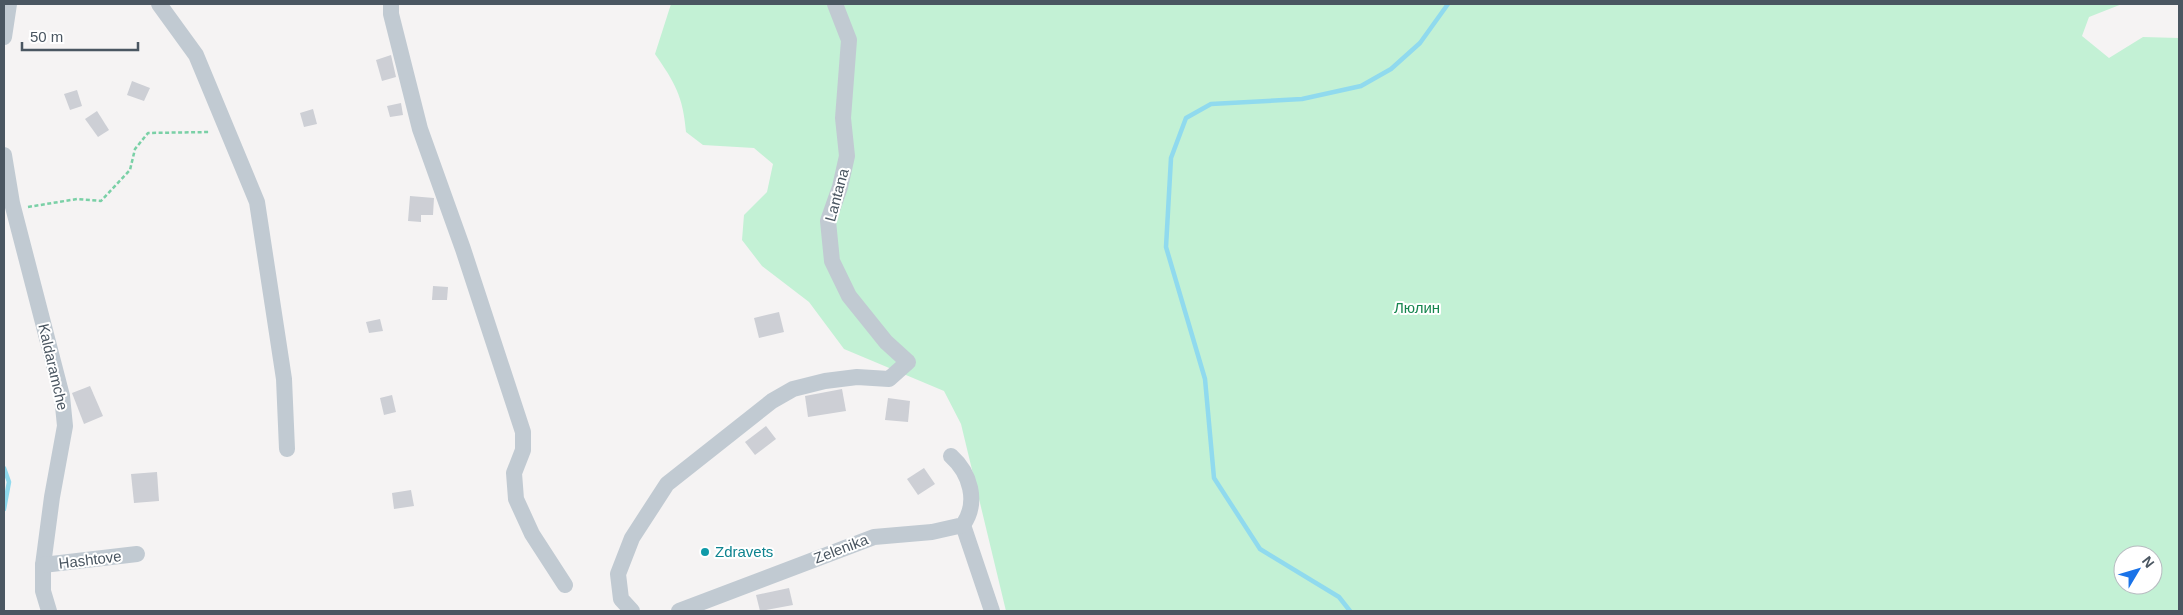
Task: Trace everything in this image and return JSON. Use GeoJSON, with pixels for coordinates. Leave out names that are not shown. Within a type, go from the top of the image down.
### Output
{"type":"FeatureCollection","features":[{"type":"Feature","properties":{"kind":"street"},"geometry":{"type":"LineString","coordinates":[[4,37],[9,4]]}},
{"type":"Feature","properties":{"kind":"street"},"geometry":{"type":"LineString","coordinates":[[159,4],[196,55],[258,202],[284,379],[287,449]]}},
{"type":"Feature","properties":{"kind":"street"},"geometry":{"type":"LineString","coordinates":[[391,4],[391,14],[420,129],[463,249],[522,432],[523,450],[514,473],[516,499],[532,534],[564,585]]}},
{"type":"Feature","properties":{"kind":"street","name":"Lantana"},"geometry":{"type":"LineString","coordinates":[[632,611],[621,599],[618,574],[632,538],[666,484],[772,401],[794,389],[825,381],[857,377],[890,379],[908,362],[886,342],[849,296],[832,261],[828,220],[840,187],[847,156],[843,118],[849,40],[835,4]]}},
{"type":"Feature","properties":{"kind":"street","name":"Kaldaramche"},"geometry":{"type":"LineString","coordinates":[[4,155],[12,203],[62,396],[65,426],[42,565],[44,591],[49,611]]}},
{"type":"Feature","properties":{"kind":"street"},"geometry":{"type":"LineString","coordinates":[[950,456],[961,465],[970,484],[969,516],[963,525],[992,611]]}},
{"type":"Feature","properties":{"kind":"street","name":"Zelenika"},"geometry":{"type":"LineString","coordinates":[[679,611],[874,536],[932,532],[963,525]]}},
{"type":"Feature","properties":{"kind":"street","name":"Hashtove"},"geometry":{"type":"LineString","coordinates":[[42,565],[137,554]]}},
{"type":"Feature","properties":{"kind":"path"},"geometry":{"type":"LineString","coordinates":[[12,203],[17,210],[77,198],[101,201],[130,170],[135,149],[148,133],[230,132]]}},
{"type":"Feature","properties":{"kind":"green space","name":"Люлин"},"geometry":{"type":"Polygon","coordinates":[[[671,4],[2122,4],[2089,17],[2082,36],[2109,58],[2143,37],[2179,38],[2179,611],[1006,611],[961,424],[944,391],[844,349],[809,302],[762,266],[742,240],[744,215],[767,192],[773,164],[754,148],[703,145],[686,132],[680,99],[668,73],[655,54],[671,4]]]}},
{"type":"Feature","properties":{"kind":"building"},"geometry":{"type":"Polygon","coordinates":[[[391,55],[396,77],[382,81],[376,60],[391,55]]]}},
{"type":"Feature","properties":{"kind":"building"},"geometry":{"type":"Polygon","coordinates":[[[132,81],[150,88],[144,101],[127,95],[132,81]]]}},
{"type":"Feature","properties":{"kind":"building"},"geometry":{"type":"Polygon","coordinates":[[[77,90],[82,106],[70,110],[64,94],[77,90]]]}},
{"type":"Feature","properties":{"kind":"building"},"geometry":{"type":"Polygon","coordinates":[[[401,103],[403,115],[390,117],[387,106],[401,103]]]}},
{"type":"Feature","properties":{"kind":"building"},"geometry":{"type":"Polygon","coordinates":[[[313,109],[317,124],[304,127],[300,113],[313,109]]]}},
{"type":"Feature","properties":{"kind":"building"},"geometry":{"type":"Polygon","coordinates":[[[97,111],[109,130],[98,137],[85,119],[97,111]]]}},
{"type":"Feature","properties":{"kind":"building"},"geometry":{"type":"Polygon","coordinates":[[[410,196],[434,198],[433,215],[421,215],[421,222],[408,221],[410,196]]]}},
{"type":"Feature","properties":{"kind":"building"},"geometry":{"type":"Polygon","coordinates":[[[433,286],[448,287],[447,300],[432,300],[433,286]]]}},
{"type":"Feature","properties":{"kind":"building"},"geometry":{"type":"Polygon","coordinates":[[[779,312],[784,332],[759,338],[754,318],[779,312]]]}},
{"type":"Feature","properties":{"kind":"building"},"geometry":{"type":"Polygon","coordinates":[[[380,319],[383,331],[369,333],[366,322],[380,319]]]}},
{"type":"Feature","properties":{"kind":"building"},"geometry":{"type":"Polygon","coordinates":[[[90,386],[103,416],[84,424],[72,393],[90,386]]]}},
{"type":"Feature","properties":{"kind":"building"},"geometry":{"type":"Polygon","coordinates":[[[842,389],[846,411],[808,417],[805,396],[842,389]]]}},
{"type":"Feature","properties":{"kind":"building"},"geometry":{"type":"Polygon","coordinates":[[[392,395],[396,412],[384,415],[380,398],[392,395]]]}},
{"type":"Feature","properties":{"kind":"building"},"geometry":{"type":"Polygon","coordinates":[[[888,398],[910,401],[908,422],[885,420],[888,398]]]}},
{"type":"Feature","properties":{"kind":"building"},"geometry":{"type":"Polygon","coordinates":[[[766,426],[776,439],[755,455],[745,442],[766,426]]]}},
{"type":"Feature","properties":{"kind":"building"},"geometry":{"type":"Polygon","coordinates":[[[924,468],[935,484],[918,495],[907,479],[924,468]]]}},
{"type":"Feature","properties":{"kind":"building"},"geometry":{"type":"Polygon","coordinates":[[[157,472],[159,501],[134,503],[131,474],[157,472]]]}},
{"type":"Feature","properties":{"kind":"building"},"geometry":{"type":"Polygon","coordinates":[[[411,490],[414,506],[394,509],[392,493],[411,490]]]}},
{"type":"Feature","properties":{"kind":"building"},"geometry":{"type":"Polygon","coordinates":[[[789,588],[793,605],[760,611],[756,595],[789,588]]]}},
{"type":"Feature","properties":{"kind":"waterway"},"geometry":{"type":"LineString","coordinates":[[1350,611],[1339,597],[1260,549],[1214,478],[1205,379],[1166,247],[1171,158],[1186,118],[1211,104],[1302,99],[1361,86],[1391,69],[1420,43],[1448,4]]}},
{"type":"Feature","properties":{"kind":"waterway"},"geometry":{"type":"LineString","coordinates":[[4,468],[9,482],[4,509]]}},
{"type":"Feature","properties":{"kind":"place","name":"Zdravets"},"geometry":{"type":"Point","coordinates":[705,552]}}]}
